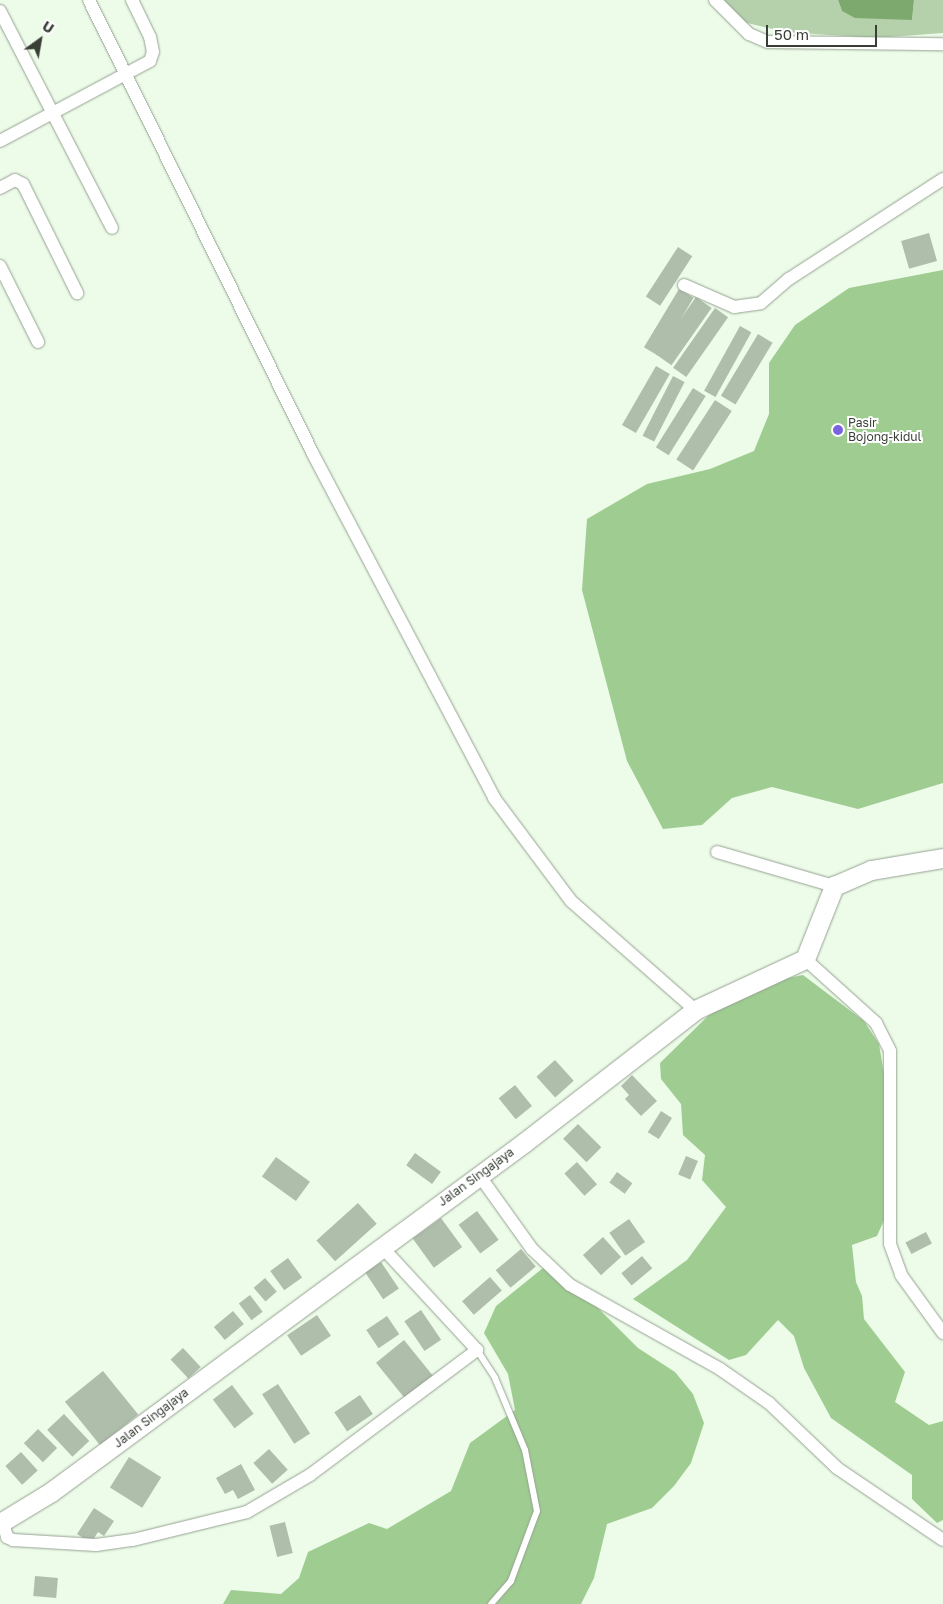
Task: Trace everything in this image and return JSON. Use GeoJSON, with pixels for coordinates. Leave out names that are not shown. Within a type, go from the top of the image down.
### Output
{"type":"FeatureCollection","features":[{"type":"Feature","properties":{"kind":"street"},"geometry":{"type":"LineString","coordinates":[[89,0],[313,454],[494,798],[571,901],[695,1010]]}},
{"type":"Feature","properties":{"kind":"street"},"geometry":{"type":"LineString","coordinates":[[0,140],[127,76],[150,61],[153,52],[132,0]]}},
{"type":"Feature","properties":{"kind":"street"},"geometry":{"type":"LineString","coordinates":[[714,0],[749,34],[768,42],[943,44]]}},
{"type":"Feature","properties":{"kind":"street"},"geometry":{"type":"LineString","coordinates":[[0,11],[50,115],[112,228]]}},
{"type":"Feature","properties":{"kind":"street"},"geometry":{"type":"LineString","coordinates":[[684,285],[734,307],[755,305],[943,179]]}},
{"type":"Feature","properties":{"kind":"street"},"geometry":{"type":"LineString","coordinates":[[0,188],[16,180],[23,184],[77,293]]}},
{"type":"Feature","properties":{"kind":"street"},"geometry":{"type":"LineString","coordinates":[[0,266],[38,342]]}},
{"type":"Feature","properties":{"kind":"street"},"geometry":{"type":"LineString","coordinates":[[717,852],[834,886],[871,870],[943,858]]}},
{"type":"Feature","properties":{"kind":"street"},"geometry":{"type":"LineString","coordinates":[[834,886],[805,959],[876,1023],[890,1052],[890,1244],[901,1275],[943,1333]]}},
{"type":"Feature","properties":{"kind":"street","name":"Jalan Singajaya"},"geometry":{"type":"LineString","coordinates":[[1,1523],[51,1492],[479,1175],[695,1010],[805,959]]}},
{"type":"Feature","properties":{"kind":"street"},"geometry":{"type":"LineString","coordinates":[[479,1175],[532,1249],[570,1285],[720,1369],[769,1403],[836,1468],[943,1540]]}},
{"type":"Feature","properties":{"kind":"street"},"geometry":{"type":"LineString","coordinates":[[1,1523],[7,1537],[13,1540],[96,1545],[198,1527],[248,1512],[310,1475],[477,1350],[381,1246]]}},
{"type":"Feature","properties":{"kind":"lane"},"geometry":{"type":"LineString","coordinates":[[477,1350],[495,1378],[525,1450],[537,1511],[511,1581],[492,1604]]}},
{"type":"Feature","properties":{"kind":"shaded area"},"geometry":{"type":"Polygon","coordinates":[[[723,0],[838,0],[842,11],[912,20],[914,0],[943,0],[943,33],[875,38],[785,32],[743,22],[723,0]]]}},
{"type":"Feature","properties":{"kind":"shaded area"},"geometry":{"type":"Polygon","coordinates":[[[838,0],[914,0],[912,20],[855,18],[842,11],[838,0]]]}},
{"type":"Feature","properties":{"kind":"shaded area"},"geometry":{"type":"Polygon","coordinates":[[[943,270],[943,783],[858,809],[772,787],[732,798],[702,825],[663,829],[627,761],[582,590],[587,519],[647,484],[710,469],[754,451],[769,414],[769,363],[795,325],[849,288],[943,270]]]}},
{"type":"Feature","properties":{"kind":"shaded area"},"geometry":{"type":"Polygon","coordinates":[[[803,975],[864,1021],[879,1044],[885,1080],[885,1218],[877,1236],[852,1245],[856,1282],[862,1296],[864,1319],[905,1372],[895,1402],[929,1425],[943,1421],[943,1520],[937,1523],[912,1499],[912,1475],[831,1418],[804,1368],[794,1336],[778,1320],[746,1355],[729,1360],[633,1299],[687,1260],[726,1207],[702,1180],[705,1155],[683,1135],[681,1104],[661,1079],[660,1063],[711,1013],[768,982],[803,975]]]}},
{"type":"Feature","properties":{"kind":"shaded area"},"geometry":{"type":"Polygon","coordinates":[[[543,1268],[597,1307],[638,1348],[675,1372],[693,1394],[704,1423],[691,1463],[674,1486],[652,1508],[607,1524],[594,1578],[581,1604],[223,1604],[231,1590],[281,1594],[299,1578],[308,1552],[369,1523],[387,1529],[451,1491],[470,1443],[515,1410],[508,1374],[484,1333],[496,1306],[543,1268]]]}},
{"type":"Feature","properties":{"kind":"building"},"geometry":{"type":"Polygon","coordinates":[[[929,233],[937,261],[909,269],[901,241],[929,233]]]}},
{"type":"Feature","properties":{"kind":"building"},"geometry":{"type":"Polygon","coordinates":[[[678,247],[692,256],[660,306],[646,296],[678,247]]]}},
{"type":"Feature","properties":{"kind":"building"},"geometry":{"type":"Polygon","coordinates":[[[679,289],[694,298],[659,356],[644,347],[679,289]]]}},
{"type":"Feature","properties":{"kind":"building"},"geometry":{"type":"Polygon","coordinates":[[[696,297],[712,308],[671,365],[656,354],[696,297]]]}},
{"type":"Feature","properties":{"kind":"building"},"geometry":{"type":"Polygon","coordinates":[[[715,308],[728,317],[686,377],[673,368],[715,308]]]}},
{"type":"Feature","properties":{"kind":"building"},"geometry":{"type":"Polygon","coordinates":[[[740,326],[751,332],[715,397],[704,391],[740,326]]]}},
{"type":"Feature","properties":{"kind":"building"},"geometry":{"type":"Polygon","coordinates":[[[758,334],[773,343],[735,404],[721,396],[758,334]]]}},
{"type":"Feature","properties":{"kind":"building"},"geometry":{"type":"Polygon","coordinates":[[[656,366],[670,374],[636,433],[622,425],[656,366]]]}},
{"type":"Feature","properties":{"kind":"building"},"geometry":{"type":"Polygon","coordinates":[[[673,376],[685,382],[654,442],[643,436],[673,376]]]}},
{"type":"Feature","properties":{"kind":"building"},"geometry":{"type":"Polygon","coordinates":[[[693,388],[706,396],[669,455],[656,447],[693,388]]]}},
{"type":"Feature","properties":{"kind":"building"},"geometry":{"type":"Polygon","coordinates":[[[715,400],[732,411],[693,470],[676,460],[715,400]]]}},
{"type":"Feature","properties":{"kind":"building"},"geometry":{"type":"Polygon","coordinates":[[[555,1060],[574,1081],[555,1098],[536,1077],[555,1060]]]}},
{"type":"Feature","properties":{"kind":"building"},"geometry":{"type":"Polygon","coordinates":[[[632,1075],[657,1101],[641,1116],[625,1099],[629,1095],[621,1086],[632,1075]]]}},
{"type":"Feature","properties":{"kind":"building"},"geometry":{"type":"Polygon","coordinates":[[[515,1085],[532,1106],[516,1119],[499,1098],[515,1085]]]}},
{"type":"Feature","properties":{"kind":"building"},"geometry":{"type":"Polygon","coordinates":[[[661,1111],[672,1118],[659,1139],[648,1132],[661,1111]]]}},
{"type":"Feature","properties":{"kind":"building"},"geometry":{"type":"Polygon","coordinates":[[[578,1124],[601,1147],[586,1162],[563,1139],[578,1124]]]}},
{"type":"Feature","properties":{"kind":"building"},"geometry":{"type":"Polygon","coordinates":[[[415,1153],[441,1172],[432,1184],[406,1165],[415,1153]]]}},
{"type":"Feature","properties":{"kind":"building"},"geometry":{"type":"Polygon","coordinates":[[[686,1156],[698,1161],[690,1179],[678,1174],[686,1156]]]}},
{"type":"Feature","properties":{"kind":"building"},"geometry":{"type":"Polygon","coordinates":[[[276,1157],[310,1182],[296,1201],[262,1176],[276,1157]]]}},
{"type":"Feature","properties":{"kind":"building"},"geometry":{"type":"Polygon","coordinates":[[[577,1162],[597,1184],[584,1196],[564,1173],[577,1162]]]}},
{"type":"Feature","properties":{"kind":"building"},"geometry":{"type":"Polygon","coordinates":[[[617,1172],[632,1183],[625,1194],[609,1183],[617,1172]]]}},
{"type":"Feature","properties":{"kind":"building"},"geometry":{"type":"Polygon","coordinates":[[[358,1203],[377,1224],[335,1261],[316,1240],[358,1203]]]}},
{"type":"Feature","properties":{"kind":"building"},"geometry":{"type":"Polygon","coordinates":[[[477,1211],[499,1240],[480,1254],[459,1225],[477,1211]]]}},
{"type":"Feature","properties":{"kind":"building"},"geometry":{"type":"Polygon","coordinates":[[[441,1218],[462,1247],[434,1268],[413,1239],[441,1218]]]}},
{"type":"Feature","properties":{"kind":"building"},"geometry":{"type":"Polygon","coordinates":[[[629,1219],[645,1242],[625,1256],[609,1233],[629,1219]]]}},
{"type":"Feature","properties":{"kind":"building"},"geometry":{"type":"Polygon","coordinates":[[[926,1232],[932,1244],[911,1254],[906,1242],[926,1232]]]}},
{"type":"Feature","properties":{"kind":"building"},"geometry":{"type":"Polygon","coordinates":[[[603,1237],[621,1257],[601,1275],[583,1255],[603,1237]]]}},
{"type":"Feature","properties":{"kind":"building"},"geometry":{"type":"Polygon","coordinates":[[[521,1249],[536,1267],[511,1288],[496,1270],[521,1249]]]}},
{"type":"Feature","properties":{"kind":"building"},"geometry":{"type":"Polygon","coordinates":[[[642,1256],[652,1268],[632,1286],[621,1273],[642,1256]]]}},
{"type":"Feature","properties":{"kind":"building"},"geometry":{"type":"Polygon","coordinates":[[[288,1258],[302,1277],[284,1290],[270,1271],[288,1258]]]}},
{"type":"Feature","properties":{"kind":"building"},"geometry":{"type":"Polygon","coordinates":[[[381,1262],[399,1289],[383,1299],[365,1273],[381,1262]]]}},
{"type":"Feature","properties":{"kind":"building"},"geometry":{"type":"Polygon","coordinates":[[[490,1277],[502,1291],[474,1315],[462,1301],[490,1277]]]}},
{"type":"Feature","properties":{"kind":"building"},"geometry":{"type":"Polygon","coordinates":[[[265,1278],[277,1292],[265,1301],[254,1288],[265,1278]]]}},
{"type":"Feature","properties":{"kind":"building"},"geometry":{"type":"Polygon","coordinates":[[[250,1295],[263,1312],[251,1320],[239,1303],[250,1295]]]}},
{"type":"Feature","properties":{"kind":"building"},"geometry":{"type":"Polygon","coordinates":[[[421,1310],[441,1340],[425,1351],[404,1321],[421,1310]]]}},
{"type":"Feature","properties":{"kind":"building"},"geometry":{"type":"Polygon","coordinates":[[[233,1311],[244,1324],[225,1340],[214,1327],[233,1311]]]}},
{"type":"Feature","properties":{"kind":"building"},"geometry":{"type":"Polygon","coordinates":[[[317,1315],[331,1336],[301,1356],[287,1335],[317,1315]]]}},
{"type":"Feature","properties":{"kind":"building"},"geometry":{"type":"Polygon","coordinates":[[[387,1316],[399,1334],[379,1348],[366,1330],[387,1316]]]}},
{"type":"Feature","properties":{"kind":"building"},"geometry":{"type":"Polygon","coordinates":[[[404,1340],[433,1376],[405,1398],[376,1363],[404,1340]]]}},
{"type":"Feature","properties":{"kind":"building"},"geometry":{"type":"Polygon","coordinates":[[[183,1348],[201,1367],[188,1379],[171,1360],[183,1348]]]}},
{"type":"Feature","properties":{"kind":"building"},"geometry":{"type":"Polygon","coordinates":[[[103,1371],[138,1415],[100,1445],[65,1402],[103,1371]]]}},
{"type":"Feature","properties":{"kind":"building"},"geometry":{"type":"Polygon","coordinates":[[[278,1384],[310,1433],[294,1444],[262,1394],[278,1384]]]}},
{"type":"Feature","properties":{"kind":"building"},"geometry":{"type":"Polygon","coordinates":[[[232,1385],[254,1414],[234,1428],[213,1399],[232,1385]]]}},
{"type":"Feature","properties":{"kind":"building"},"geometry":{"type":"Polygon","coordinates":[[[360,1395],[373,1414],[347,1431],[334,1412],[360,1395]]]}},
{"type":"Feature","properties":{"kind":"building"},"geometry":{"type":"Polygon","coordinates":[[[64,1414],[89,1441],[72,1457],[47,1430],[64,1414]]]}},
{"type":"Feature","properties":{"kind":"building"},"geometry":{"type":"Polygon","coordinates":[[[38,1429],[57,1448],[43,1462],[24,1443],[38,1429]]]}},
{"type":"Feature","properties":{"kind":"building"},"geometry":{"type":"Polygon","coordinates":[[[269,1449],[288,1470],[272,1484],[253,1463],[269,1449]]]}},
{"type":"Feature","properties":{"kind":"building"},"geometry":{"type":"Polygon","coordinates":[[[21,1452],[38,1471],[22,1485],[5,1466],[21,1452]]]}},
{"type":"Feature","properties":{"kind":"building"},"geometry":{"type":"Polygon","coordinates":[[[129,1457],[161,1477],[142,1508],[110,1488],[129,1457]]]}},
{"type":"Feature","properties":{"kind":"building"},"geometry":{"type":"Polygon","coordinates":[[[241,1464],[255,1490],[238,1499],[233,1490],[225,1494],[216,1478],[241,1464]]]}},
{"type":"Feature","properties":{"kind":"building"},"geometry":{"type":"Polygon","coordinates":[[[94,1508],[114,1521],[104,1536],[98,1532],[91,1543],[77,1534],[94,1508]]]}},
{"type":"Feature","properties":{"kind":"building"},"geometry":{"type":"Polygon","coordinates":[[[285,1522],[293,1553],[277,1557],[269,1526],[285,1522]]]}},
{"type":"Feature","properties":{"kind":"building"},"geometry":{"type":"Polygon","coordinates":[[[35,1576],[58,1578],[56,1598],[33,1596],[35,1576]]]}},
{"type":"Feature","properties":{"kind":"place","name":"Pasir Bojong-kidul"},"geometry":{"type":"Point","coordinates":[838,430]}}]}
